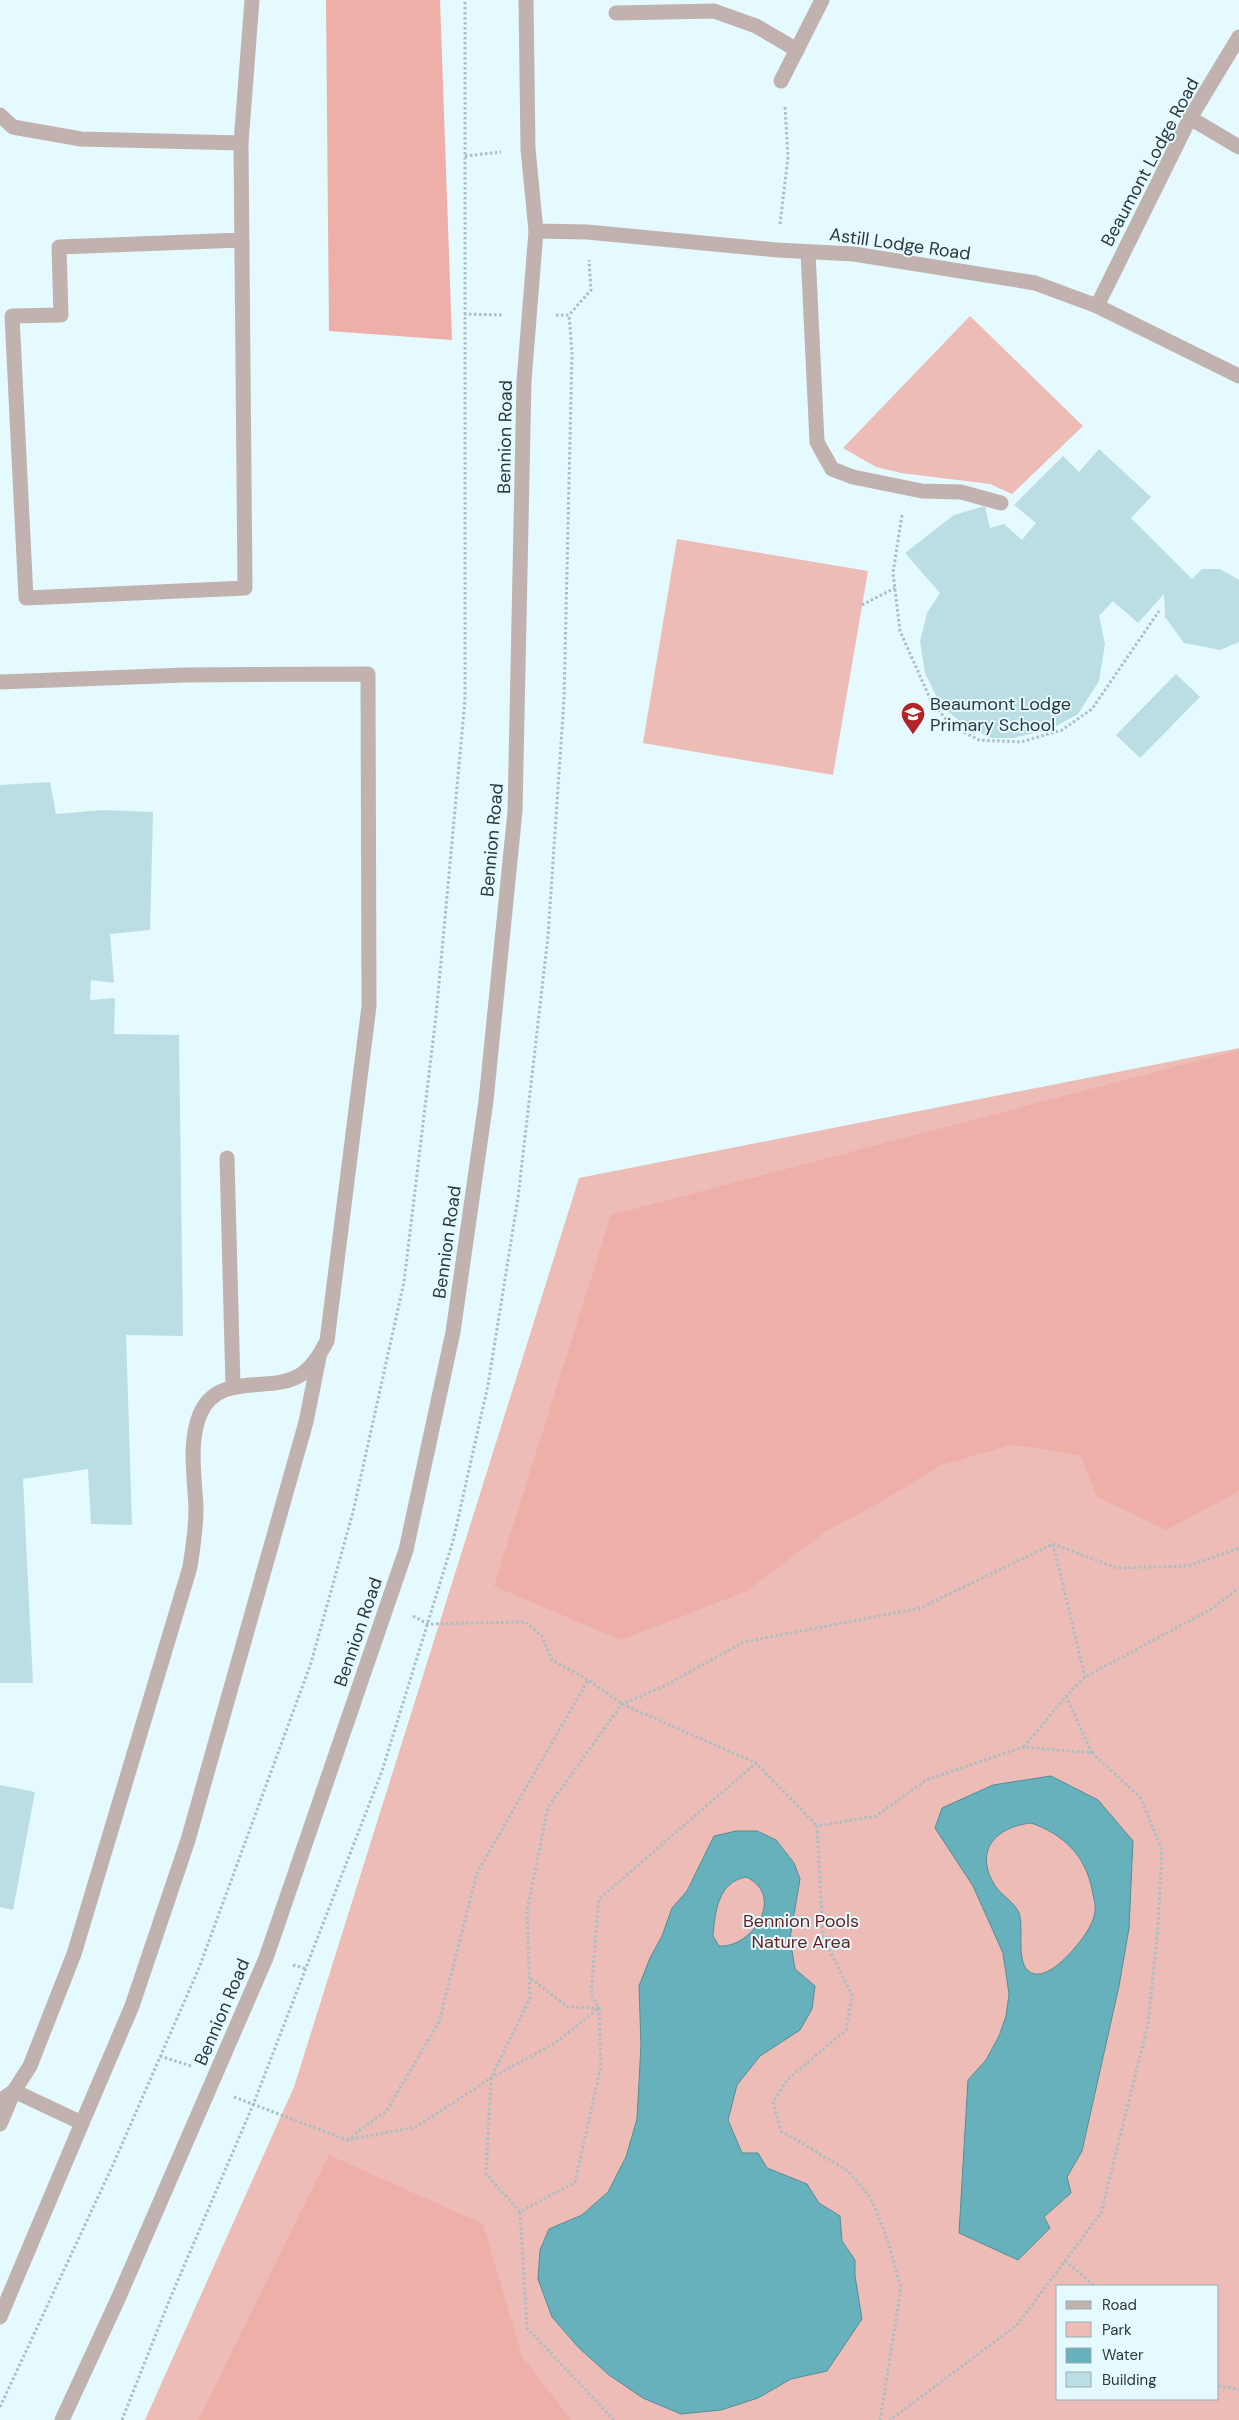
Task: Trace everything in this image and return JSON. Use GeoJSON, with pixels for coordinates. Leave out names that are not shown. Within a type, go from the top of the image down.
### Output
{"type":"FeatureCollection","features":[{"type":"Feature","properties":{"kind":"street"},"geometry":{"type":"LineString","coordinates":[[242,240],[59,247],[61,315],[12,316],[26,598],[245,588],[242,240],[241,143],[252,0]]}},
{"type":"Feature","properties":{"kind":"street","name":"Bennion Road"},"geometry":{"type":"LineString","coordinates":[[62,2420],[118,2299],[266,1958],[406,1550],[453,1332],[486,1101],[515,811],[524,381],[536,230],[528,149],[526,0]]}},
{"type":"Feature","properties":{"kind":"street"},"geometry":{"type":"LineString","coordinates":[[781,81],[822,0]]}},
{"type":"Feature","properties":{"kind":"street"},"geometry":{"type":"LineString","coordinates":[[616,13],[714,11],[756,26],[797,50]]}},
{"type":"Feature","properties":{"kind":"street","name":"Beaumont Lodge Road"},"geometry":{"type":"LineString","coordinates":[[1096,306],[1190,118],[1239,37]]}},
{"type":"Feature","properties":{"kind":"street"},"geometry":{"type":"LineString","coordinates":[[0,115],[13,127],[82,139],[241,143]]}},
{"type":"Feature","properties":{"kind":"street"},"geometry":{"type":"LineString","coordinates":[[1190,118],[1239,147]]}},
{"type":"Feature","properties":{"kind":"street","name":"Astill Lodge Road"},"geometry":{"type":"LineString","coordinates":[[536,230],[587,232],[777,250],[854,254],[1036,283],[1096,306],[1239,376]]}},
{"type":"Feature","properties":{"kind":"street"},"geometry":{"type":"LineString","coordinates":[[808,252],[817,442],[832,469],[853,477],[922,491],[960,492],[1001,503]]}},
{"type":"Feature","properties":{"kind":"street"},"geometry":{"type":"LineString","coordinates":[[0,682],[185,675],[368,674],[369,1006],[327,1341],[319,1356],[300,1375],[279,1381],[233,1386],[214,1395],[200,1413],[193,1440],[196,1511],[190,1566],[74,1954],[30,2066],[14,2091],[0,2124]]}},
{"type":"Feature","properties":{"kind":"street"},"geometry":{"type":"LineString","coordinates":[[227,1158],[233,1386]]}},
{"type":"Feature","properties":{"kind":"street"},"geometry":{"type":"LineString","coordinates":[[0,2317],[132,2006],[188,1840],[306,1422],[319,1356]]}},
{"type":"Feature","properties":{"kind":"street"},"geometry":{"type":"LineString","coordinates":[[14,2091],[82,2124]]}},
{"type":"Feature","properties":{"kind":"street"},"geometry":{"type":"LineString","coordinates":[[0,2101],[14,2091]]}},
{"type":"Feature","properties":{"kind":"path"},"geometry":{"type":"LineString","coordinates":[[777,250],[788,157],[787,116],[781,81]]}},
{"type":"Feature","properties":{"kind":"path"},"geometry":{"type":"LineString","coordinates":[[465,156],[528,149]]}},
{"type":"Feature","properties":{"kind":"path"},"geometry":{"type":"LineString","coordinates":[[906,487],[893,572],[900,631],[932,704],[952,726],[979,740],[1020,742],[1062,730],[1092,709],[1159,611]]}},
{"type":"Feature","properties":{"kind":"path"},"geometry":{"type":"LineString","coordinates":[[862,605],[895,588]]}},
{"type":"Feature","properties":{"kind":"path"},"geometry":{"type":"LineString","coordinates":[[1053,1544],[1085,1677]]}},
{"type":"Feature","properties":{"kind":"path"},"geometry":{"type":"LineString","coordinates":[[614,2420],[527,2328],[520,2212],[486,2174],[491,2078],[530,1998],[527,1911],[548,1807],[622,1704],[664,1686],[744,1642],[920,1608],[1053,1544],[1117,1568],[1188,1566],[1239,1548]]}},
{"type":"Feature","properties":{"kind":"path"},"geometry":{"type":"LineString","coordinates":[[1024,1748],[1066,1696],[1085,1677],[1213,1608],[1239,1588]]}},
{"type":"Feature","properties":{"kind":"path"},"geometry":{"type":"LineString","coordinates":[[387,1604],[428,1624],[525,1622],[542,1636],[552,1660],[588,1680],[622,1704],[756,1763],[817,1826],[823,1937],[852,1995],[846,2030],[787,2080],[773,2102],[781,2132],[848,2171],[871,2198],[888,2240],[901,2288],[880,2420]]}},
{"type":"Feature","properties":{"kind":"path"},"geometry":{"type":"LineString","coordinates":[[347,2140],[387,2110],[439,2022],[477,1873],[588,1680]]}},
{"type":"Feature","properties":{"kind":"path"},"geometry":{"type":"LineString","coordinates":[[890,2420],[1017,2325],[1101,2213],[1148,2024],[1158,1928],[1162,1850],[1140,1797],[1092,1753],[1066,1696]]}},
{"type":"Feature","properties":{"kind":"path"},"geometry":{"type":"LineString","coordinates":[[817,1826],[876,1816],[926,1780],[1024,1748],[1092,1753]]}},
{"type":"Feature","properties":{"kind":"path"},"geometry":{"type":"LineString","coordinates":[[520,2212],[575,2182],[601,2066],[599,2008],[591,1994],[599,1898],[756,1763]]}},
{"type":"Feature","properties":{"kind":"path"},"geometry":{"type":"LineString","coordinates":[[530,1977],[568,2008],[599,2008]]}},
{"type":"Feature","properties":{"kind":"path"},"geometry":{"type":"LineString","coordinates":[[210,2088],[347,2140],[416,2127],[491,2078],[555,2043],[599,2008]]}},
{"type":"Feature","properties":{"kind":"path"},"geometry":{"type":"LineString","coordinates":[[1065,2262],[1094,2285]]}},
{"type":"Feature","properties":{"kind":"path"},"geometry":{"type":"LineString","coordinates":[[1219,2386],[1239,2388]]}},
{"type":"Feature","properties":{"kind":"green space"},"geometry":{"type":"Polygon","coordinates":[[[970,316],[1083,426],[1012,494],[990,484],[901,473],[876,467],[843,448],[970,316]]]}},
{"type":"Feature","properties":{"kind":"green space"},"geometry":{"type":"Polygon","coordinates":[[[677,539],[868,571],[833,775],[643,743],[677,539]]]}},
{"type":"Feature","properties":{"kind":"green space","name":"Bennion Pools Nature Area"},"geometry":{"type":"Polygon","coordinates":[[[1239,1048],[1239,2420],[145,2420],[294,2087],[579,1178],[1239,1048]]]}},
{"type":"Feature","properties":{"kind":"shaded area"},"geometry":{"type":"Polygon","coordinates":[[[326,0],[440,0],[452,340],[329,331],[326,0]]]}},
{"type":"Feature","properties":{"kind":"shaded area"},"geometry":{"type":"Polygon","coordinates":[[[1239,1050],[1239,1491],[1166,1530],[1097,1497],[1080,1455],[1012,1445],[941,1465],[879,1503],[825,1532],[747,1591],[621,1640],[494,1586],[611,1215],[1239,1050]]]}},
{"type":"Feature","properties":{"kind":"shaded area"},"geometry":{"type":"Polygon","coordinates":[[[329,2155],[483,2224],[522,2356],[571,2420],[198,2420],[329,2155]]]}},
{"type":"Feature","properties":{"kind":"water"},"geometry":{"type":"Polygon","coordinates":[[[1051,1776],[1098,1800],[1133,1841],[1129,1928],[1119,1986],[1082,2151],[1067,2177],[1071,2193],[1044,2217],[1050,2228],[1018,2260],[959,2233],[968,2080],[986,2060],[999,2036],[1006,2016],[1009,1994],[1003,1953],[973,1886],[935,1828],[942,1808],[993,1785],[1051,1776]],[[1031,1823],[1008,1829],[992,1842],[986,1861],[988,1872],[994,1884],[1019,1913],[1024,1965],[1028,1971],[1035,1974],[1045,1973],[1069,1955],[1089,1928],[1095,1909],[1089,1877],[1078,1856],[1063,1840],[1031,1823]]]}},
{"type":"Feature","properties":{"kind":"water"},"geometry":{"type":"Polygon","coordinates":[[[736,1831],[757,1831],[776,1840],[794,1863],[800,1879],[790,1938],[795,1969],[815,1986],[812,2009],[800,2030],[760,2056],[737,2085],[728,2120],[742,2153],[758,2153],[767,2168],[807,2184],[819,2203],[840,2216],[842,2241],[855,2260],[855,2276],[862,2319],[827,2371],[791,2379],[758,2398],[721,2410],[681,2414],[643,2398],[609,2375],[579,2348],[552,2317],[538,2279],[540,2250],[549,2229],[582,2215],[608,2192],[626,2157],[637,2119],[641,2045],[639,1986],[650,1958],[662,1936],[672,1908],[687,1891],[714,1836],[736,1831]],[[746,1877],[729,1885],[724,1892],[717,1908],[713,1936],[719,1946],[732,1944],[743,1939],[753,1930],[760,1919],[764,1907],[763,1896],[758,1885],[746,1877]]]}},
{"type":"Feature","properties":{"kind":"building"},"geometry":{"type":"Polygon","coordinates":[[[1099,449],[1151,497],[1131,518],[1192,579],[1202,569],[1220,569],[1239,580],[1239,642],[1220,650],[1184,643],[1165,617],[1164,594],[1138,623],[1113,601],[1099,616],[1105,644],[1099,681],[1078,714],[1051,729],[1013,738],[991,738],[966,726],[941,706],[925,673],[920,642],[927,613],[940,593],[905,553],[954,515],[985,506],[990,528],[1004,524],[1022,540],[1036,523],[1014,505],[1063,456],[1079,472],[1099,449]]]}},
{"type":"Feature","properties":{"kind":"building"},"geometry":{"type":"Polygon","coordinates":[[[1176,674],[1200,697],[1140,758],[1116,735],[1176,674]]]}},
{"type":"Feature","properties":{"kind":"building"},"geometry":{"type":"Polygon","coordinates":[[[50,782],[56,814],[104,810],[153,812],[150,930],[110,934],[114,983],[91,980],[90,1000],[115,998],[114,1034],[179,1035],[183,1336],[126,1335],[132,1525],[91,1524],[88,1469],[23,1479],[33,1683],[0,1683],[0,785],[50,782]]]}},
{"type":"Feature","properties":{"kind":"building"},"geometry":{"type":"Polygon","coordinates":[[[0,1785],[35,1792],[13,1910],[0,1907],[0,1785]]]}},
{"type":"Feature","properties":{"kind":"place","name":"Beaumont Lodge Primary School"},"geometry":{"type":"Point","coordinates":[913,735]}}]}
